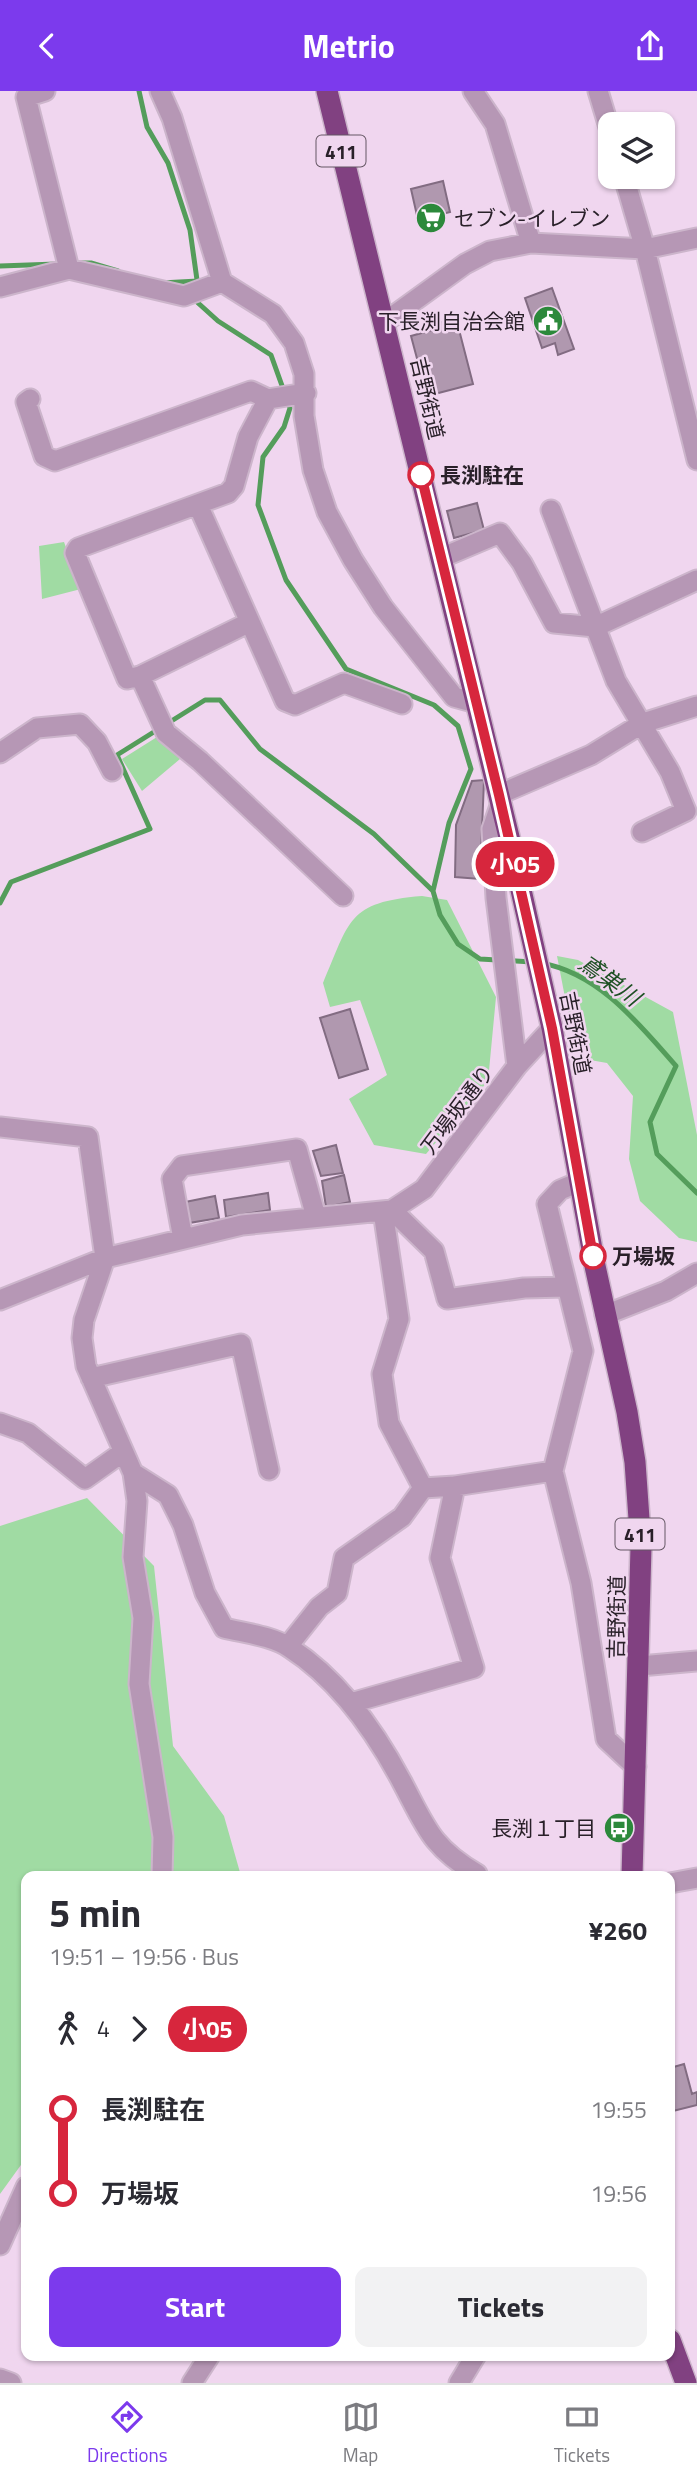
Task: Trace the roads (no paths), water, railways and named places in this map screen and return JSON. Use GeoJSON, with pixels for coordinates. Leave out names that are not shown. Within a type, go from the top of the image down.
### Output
{"type":"FeatureCollection","features":[{"type":"Feature","properties":{"kind":"highway","name":"吉野街道"},"geometry":{"type":"LineString","coordinates":[[327,91],[500,799],[552,1028],[579,1182],[635,1462],[641,1547],[640,1666],[632,1871]]}},
{"type":"Feature","properties":{"kind":"highway"},"geometry":{"type":"LineString","coordinates":[[675,2353],[686,2383]]}},
{"type":"Feature","properties":{"kind":"street"},"geometry":{"type":"LineString","coordinates":[[45,91],[26,97],[67,263]]}},
{"type":"Feature","properties":{"kind":"street"},"geometry":{"type":"LineString","coordinates":[[160,91],[172,118],[217,284],[273,314],[294,343],[304,374],[302,394],[313,470],[327,512],[383,607],[454,697],[476,703]]}},
{"type":"Feature","properties":{"kind":"street"},"geometry":{"type":"LineString","coordinates":[[473,91],[495,124],[531,243]]}},
{"type":"Feature","properties":{"kind":"street"},"geometry":{"type":"LineString","coordinates":[[598,91],[604,112]]}},
{"type":"Feature","properties":{"kind":"street"},"geometry":{"type":"LineString","coordinates":[[628,189],[697,460]]}},
{"type":"Feature","properties":{"kind":"street"},"geometry":{"type":"LineString","coordinates":[[384,322],[465,264],[490,251],[531,243],[645,249],[697,239]]}},
{"type":"Feature","properties":{"kind":"street"},"geometry":{"type":"LineString","coordinates":[[0,287],[67,263],[166,294],[188,295],[217,284]]}},
{"type":"Feature","properties":{"kind":"street"},"geometry":{"type":"LineString","coordinates":[[30,399],[26,402],[44,456],[55,461],[250,391],[271,398],[302,394]]}},
{"type":"Feature","properties":{"kind":"street"},"geometry":{"type":"LineString","coordinates":[[248,622],[140,676],[127,679],[75,553],[78,548],[228,493],[234,486],[243,451],[271,398]]}},
{"type":"Feature","properties":{"kind":"street"},"geometry":{"type":"LineString","coordinates":[[198,505],[285,701],[295,705],[344,683],[402,704]]}},
{"type":"Feature","properties":{"kind":"street"},"geometry":{"type":"LineString","coordinates":[[551,510],[616,681],[670,772],[686,811],[642,832]]}},
{"type":"Feature","properties":{"kind":"street"},"geometry":{"type":"LineString","coordinates":[[441,558],[500,533],[522,563],[554,623],[595,627],[697,580]]}},
{"type":"Feature","properties":{"kind":"street"},"geometry":{"type":"LineString","coordinates":[[140,676],[162,727],[343,896]]}},
{"type":"Feature","properties":{"kind":"street"},"geometry":{"type":"LineString","coordinates":[[517,1066],[502,948],[492,829],[500,799],[591,755],[643,723],[697,706]]}},
{"type":"Feature","properties":{"kind":"street"},"geometry":{"type":"LineString","coordinates":[[0,753],[37,727],[80,724],[97,743],[112,771]]}},
{"type":"Feature","properties":{"kind":"street","name":"万場坂通り"},"geometry":{"type":"LineString","coordinates":[[388,1211],[425,1189],[517,1066],[552,1028]]}},
{"type":"Feature","properties":{"kind":"street"},"geometry":{"type":"LineString","coordinates":[[0,1127],[88,1137],[106,1258],[84,1320],[82,1338],[86,1366],[133,1473],[137,1501],[133,1557],[143,1618],[139,1684],[163,1837],[162,1871]]}},
{"type":"Feature","properties":{"kind":"street"},"geometry":{"type":"LineString","coordinates":[[183,1239],[172,1179],[182,1166],[296,1149],[316,1217]]}},
{"type":"Feature","properties":{"kind":"street"},"geometry":{"type":"LineString","coordinates":[[579,1182],[560,1190],[547,1204],[583,1351],[553,1471],[581,1583],[606,1739],[636,1767]]}},
{"type":"Feature","properties":{"kind":"street"},"geometry":{"type":"LineString","coordinates":[[0,1300],[106,1258],[242,1225],[388,1211],[434,1251],[447,1299],[524,1288],[566,1287]]}},
{"type":"Feature","properties":{"kind":"street"},"geometry":{"type":"LineString","coordinates":[[388,1211],[399,1319],[382,1374],[389,1423],[423,1488]]}},
{"type":"Feature","properties":{"kind":"street"},"geometry":{"type":"LineString","coordinates":[[605,1315],[666,1291],[697,1273]]}},
{"type":"Feature","properties":{"kind":"street"},"geometry":{"type":"LineString","coordinates":[[91,1378],[241,1344],[269,1470]]}},
{"type":"Feature","properties":{"kind":"street"},"geometry":{"type":"LineString","coordinates":[[1,1426],[29,1433],[40,1445],[60,1455],[85,1479],[123,1452]]}},
{"type":"Feature","properties":{"kind":"street"},"geometry":{"type":"LineString","coordinates":[[423,1488],[455,1486],[553,1471]]}},
{"type":"Feature","properties":{"kind":"street"},"geometry":{"type":"LineString","coordinates":[[133,1473],[168,1495],[183,1525],[205,1593],[224,1628],[288,1646],[322,1673],[351,1703],[402,1781],[422,1825],[449,1857],[472,1871]]}},
{"type":"Feature","properties":{"kind":"street"},"geometry":{"type":"LineString","coordinates":[[351,1703],[474,1668],[440,1558],[455,1486]]}},
{"type":"Feature","properties":{"kind":"street"},"geometry":{"type":"LineString","coordinates":[[288,1646],[319,1607],[337,1593],[344,1558],[402,1517],[423,1488]]}},
{"type":"Feature","properties":{"kind":"street"},"geometry":{"type":"LineString","coordinates":[[640,1666],[697,1661]]}},
{"type":"Feature","properties":{"kind":"street"},"geometry":{"type":"LineString","coordinates":[[675,1882],[697,1878]]}},
{"type":"Feature","properties":{"kind":"street"},"geometry":{"type":"LineString","coordinates":[[0,2245],[21,2198]]}},
{"type":"Feature","properties":{"kind":"street"},"geometry":{"type":"LineString","coordinates":[[192,2383],[206,2361]]}},
{"type":"Feature","properties":{"kind":"street"},"geometry":{"type":"LineString","coordinates":[[459,2383],[472,2361]]}},
{"type":"Feature","properties":{"kind":"street"},"geometry":{"type":"LineString","coordinates":[[0,2379],[11,2383]]}},
{"type":"Feature","properties":{"kind":"waterway"},"geometry":{"type":"LineString","coordinates":[[139,91],[147,127],[168,163],[190,230],[198,287]]}},
{"type":"Feature","properties":{"kind":"waterway"},"geometry":{"type":"LineString","coordinates":[[80,263],[91,263],[118,271]]}},
{"type":"Feature","properties":{"kind":"waterway"},"geometry":{"type":"LineString","coordinates":[[0,266],[56,264]]}},
{"type":"Feature","properties":{"kind":"waterway"},"geometry":{"type":"LineString","coordinates":[[161,283],[198,281]]}},
{"type":"Feature","properties":{"kind":"waterway"},"geometry":{"type":"LineString","coordinates":[[197,297],[197,302],[218,321],[271,355],[290,408],[284,427],[263,457],[258,505],[286,580],[346,669],[434,705],[458,726],[471,769],[449,823],[433,891]]}},
{"type":"Feature","properties":{"kind":"waterway"},"geometry":{"type":"LineString","coordinates":[[0,903],[11,882],[150,829],[117,755],[205,700],[220,700],[260,749],[374,834],[433,891],[440,915],[458,944],[480,959],[532,962]]}},
{"type":"Feature","properties":{"kind":"waterway","name":"鳶巣川"},"geometry":{"type":"LineString","coordinates":[[541,963],[581,977],[599,989],[616,1002],[676,1066],[650,1122],[657,1154],[697,1193]]}},
{"type":"Feature","properties":{"kind":"place","name":"セブン-イレブン"},"geometry":{"type":"Point","coordinates":[431,218]}},
{"type":"Feature","properties":{"kind":"place","name":"下長渕自治会館"},"geometry":{"type":"Point","coordinates":[548,321]}},
{"type":"Feature","properties":{"kind":"place","name":"長渕駐在"},"geometry":{"type":"Point","coordinates":[421,475]}},
{"type":"Feature","properties":{"kind":"place","name":"万場坂"},"geometry":{"type":"Point","coordinates":[593,1256]}},
{"type":"Feature","properties":{"kind":"place","name":"長渕１丁目"},"geometry":{"type":"Point","coordinates":[619,1828]}}]}
